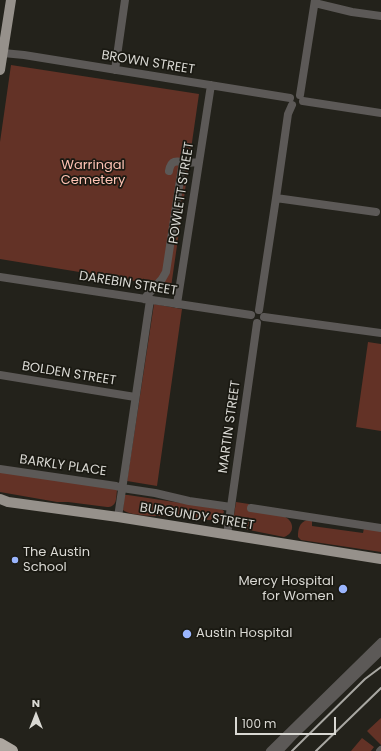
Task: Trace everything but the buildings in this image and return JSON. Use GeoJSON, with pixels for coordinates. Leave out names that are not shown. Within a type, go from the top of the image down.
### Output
{"type":"FeatureCollection","features":[{"type":"Feature","properties":{"kind":"highway"},"geometry":{"type":"LineString","coordinates":[[0,744],[12,751]]}},
{"type":"Feature","properties":{"kind":"main road"},"geometry":{"type":"LineString","coordinates":[[0,70],[11,0]]}},
{"type":"Feature","properties":{"kind":"main road","name":"BURGUNDY STREET"},"geometry":{"type":"LineString","coordinates":[[3,501],[118,517],[381,559]]}},
{"type":"Feature","properties":{"kind":"street"},"geometry":{"type":"LineString","coordinates":[[115,70],[126,0]]}},
{"type":"Feature","properties":{"kind":"street"},"geometry":{"type":"LineString","coordinates":[[291,101],[296,106],[301,104],[315,2],[352,12],[381,16]]}},
{"type":"Feature","properties":{"kind":"street","name":"BROWN STREET"},"geometry":{"type":"LineString","coordinates":[[3,53],[24,55],[211,85],[291,101]]}},
{"type":"Feature","properties":{"kind":"street","name":"POWLETT STREET"},"geometry":{"type":"LineString","coordinates":[[177,304],[211,85]]}},
{"type":"Feature","properties":{"kind":"street"},"geometry":{"type":"LineString","coordinates":[[302,98],[381,113]]}},
{"type":"Feature","properties":{"kind":"street"},"geometry":{"type":"LineString","coordinates":[[258,310],[291,101]]}},
{"type":"Feature","properties":{"kind":"street"},"geometry":{"type":"LineString","coordinates":[[166,158],[187,163],[199,162]]}},
{"type":"Feature","properties":{"kind":"street"},"geometry":{"type":"LineString","coordinates":[[169,171],[170,165],[177,161]]}},
{"type":"Feature","properties":{"kind":"street"},"geometry":{"type":"LineString","coordinates":[[118,517],[147,299],[166,272],[182,167],[187,163]]}},
{"type":"Feature","properties":{"kind":"street"},"geometry":{"type":"LineString","coordinates":[[276,198],[376,212]]}},
{"type":"Feature","properties":{"kind":"street","name":"DAREBIN STREET"},"geometry":{"type":"LineString","coordinates":[[0,277],[251,315]]}},
{"type":"Feature","properties":{"kind":"street"},"geometry":{"type":"LineString","coordinates":[[256,310],[261,310],[264,313],[264,319],[257,323],[253,321],[251,315],[256,310]]}},
{"type":"Feature","properties":{"kind":"street"},"geometry":{"type":"LineString","coordinates":[[264,317],[381,333]]}},
{"type":"Feature","properties":{"kind":"street","name":"MARTIN STREET"},"geometry":{"type":"LineString","coordinates":[[227,535],[257,323]]}},
{"type":"Feature","properties":{"kind":"street","name":"BOLDEN STREET"},"geometry":{"type":"LineString","coordinates":[[0,375],[135,397]]}},
{"type":"Feature","properties":{"kind":"street","name":"BARKLY PLACE"},"geometry":{"type":"LineString","coordinates":[[0,469],[122,488]]}},
{"type":"Feature","properties":{"kind":"street","name":"BURGUNDY STREET"},"geometry":{"type":"LineString","coordinates":[[122,488],[155,493],[189,501],[231,507]]}},
{"type":"Feature","properties":{"kind":"street","name":"BURGUNDY STREET"},"geometry":{"type":"LineString","coordinates":[[251,508],[381,528]]}},
{"type":"Feature","properties":{"kind":"street"},"geometry":{"type":"LineString","coordinates":[[270,751],[381,642]]}},
{"type":"Feature","properties":{"kind":"street"},"geometry":{"type":"LineString","coordinates":[[279,751],[381,651]]}},
{"type":"Feature","properties":{"kind":"green space","name":"Warringal Cemetery"},"geometry":{"type":"Polygon","coordinates":[[[11,65],[199,94],[171,287],[0,259],[0,142],[11,65]]]}},
{"type":"Feature","properties":{"kind":"green space"},"geometry":{"type":"Polygon","coordinates":[[[154,304],[182,309],[157,486],[127,481],[154,304]]]}},
{"type":"Feature","properties":{"kind":"green space"},"geometry":{"type":"Polygon","coordinates":[[[368,342],[381,344],[381,431],[356,427],[368,342]]]}},
{"type":"Feature","properties":{"kind":"green space"},"geometry":{"type":"Polygon","coordinates":[[[0,471],[114,488],[117,490],[116,499],[113,506],[107,507],[57,502],[0,492],[0,471]]]}},
{"type":"Feature","properties":{"kind":"green space"},"geometry":{"type":"Polygon","coordinates":[[[125,495],[221,509],[224,511],[222,520],[219,521],[133,514],[123,510],[125,495]]]}},
{"type":"Feature","properties":{"kind":"green space"},"geometry":{"type":"Polygon","coordinates":[[[236,502],[249,504],[249,511],[283,516],[287,518],[291,523],[292,530],[284,537],[239,528],[234,520],[236,502]]]}},
{"type":"Feature","properties":{"kind":"green space"},"geometry":{"type":"Polygon","coordinates":[[[307,520],[312,521],[312,526],[363,533],[364,528],[381,531],[381,552],[301,540],[298,537],[299,529],[302,523],[307,520]]]}},
{"type":"Feature","properties":{"kind":"green space"},"geometry":{"type":"Polygon","coordinates":[[[381,718],[381,745],[367,731],[381,718]]]}},
{"type":"Feature","properties":{"kind":"green space"},"geometry":{"type":"Polygon","coordinates":[[[362,738],[374,747],[371,751],[351,751],[362,738]]]}},
{"type":"Feature","properties":{"kind":"railway"},"geometry":{"type":"LineString","coordinates":[[292,751],[365,679],[381,667]]}},
{"type":"Feature","properties":{"kind":"railway"},"geometry":{"type":"LineString","coordinates":[[316,751],[381,688]]}},
{"type":"Feature","properties":{"kind":"place","name":"The Austin School"},"geometry":{"type":"Point","coordinates":[15,560]}},
{"type":"Feature","properties":{"kind":"place","name":"Mercy Hospital for Women"},"geometry":{"type":"Point","coordinates":[343,589]}},
{"type":"Feature","properties":{"kind":"place","name":"Austin Hospital"},"geometry":{"type":"Point","coordinates":[187,634]}}]}
